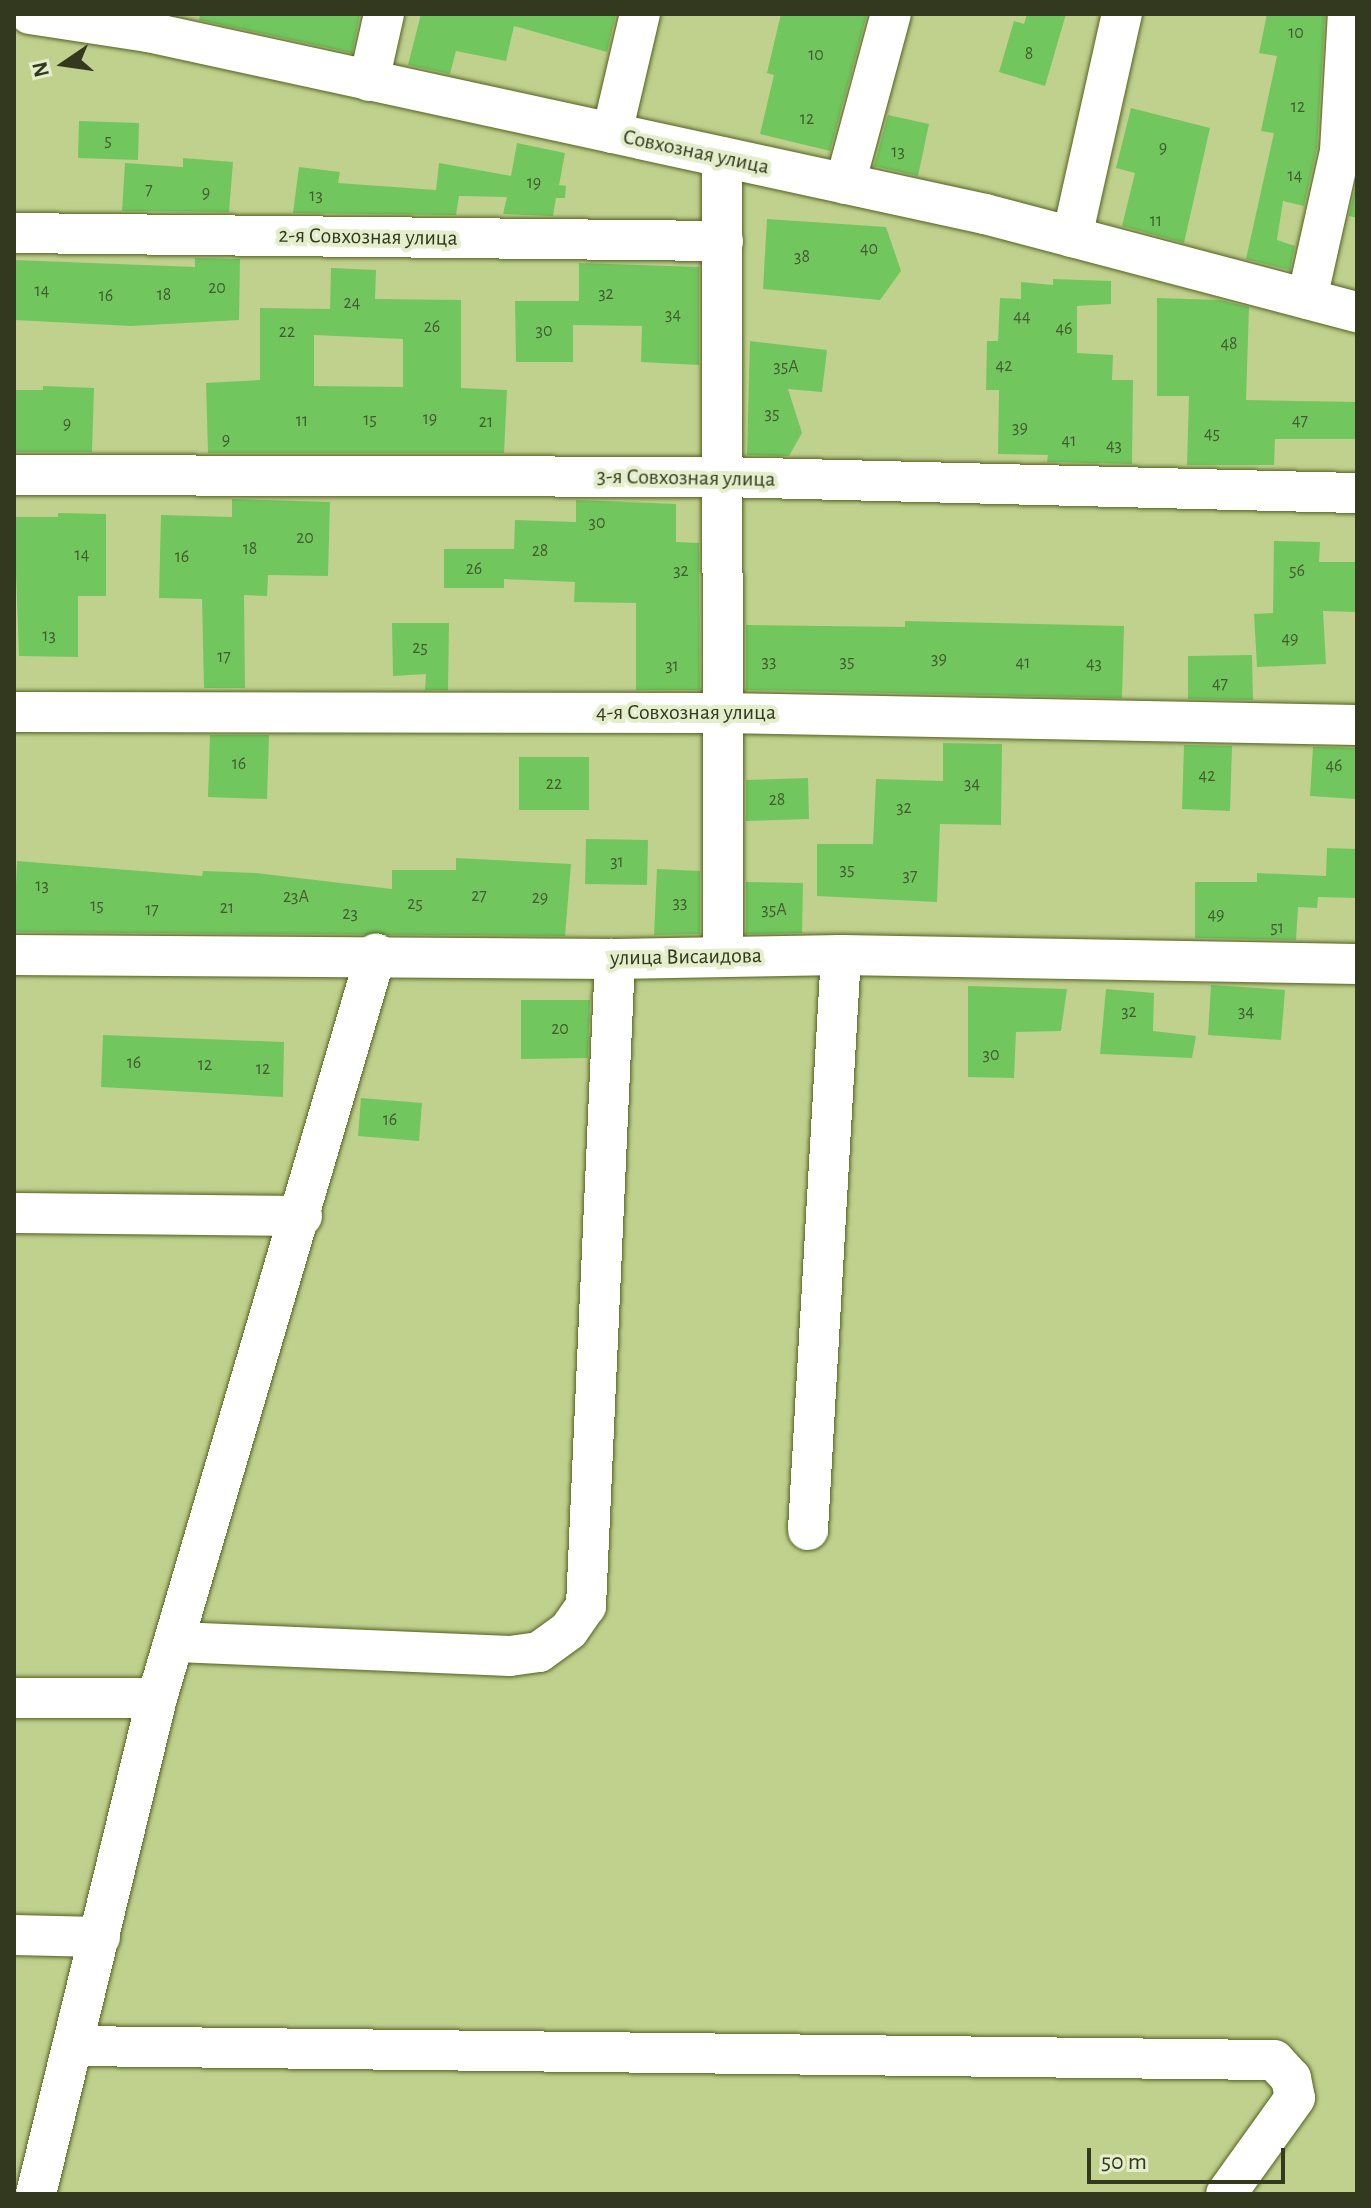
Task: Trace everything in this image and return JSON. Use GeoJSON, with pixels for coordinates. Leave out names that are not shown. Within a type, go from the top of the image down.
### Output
{"type":"FeatureCollection","features":[{"type":"Feature","properties":{"kind":"street","name":"Совхозная улица"},"geometry":{"type":"LineString","coordinates":[[30,14],[150,23],[369,81],[845,184],[1072,237],[1357,312]]}},
{"type":"Feature","properties":{"kind":"street"},"geometry":{"type":"LineString","coordinates":[[369,81],[384,14]]}},
{"type":"Feature","properties":{"kind":"street"},"geometry":{"type":"LineString","coordinates":[[612,133],[640,14]]}},
{"type":"Feature","properties":{"kind":"street"},"geometry":{"type":"LineString","coordinates":[[845,184],[891,14]]}},
{"type":"Feature","properties":{"kind":"street"},"geometry":{"type":"LineString","coordinates":[[1072,237],[1122,14]]}},
{"type":"Feature","properties":{"kind":"street"},"geometry":{"type":"LineString","coordinates":[[1307,299],[1340,151],[1348,14]]}},
{"type":"Feature","properties":{"kind":"street"},"geometry":{"type":"LineString","coordinates":[[722,157],[723,956]]}},
{"type":"Feature","properties":{"kind":"street","name":"2-я Совхозная улица"},"geometry":{"type":"LineString","coordinates":[[14,233],[723,241]]}},
{"type":"Feature","properties":{"kind":"street","name":"3-я Совхозная улица"},"geometry":{"type":"LineString","coordinates":[[14,475],[723,477],[1357,493]]}},
{"type":"Feature","properties":{"kind":"street","name":"4-я Совхозная улица"},"geometry":{"type":"LineString","coordinates":[[14,712],[723,713],[1357,725]]}},
{"type":"Feature","properties":{"kind":"street"},"geometry":{"type":"LineString","coordinates":[[30,2182],[73,2046],[157,1698],[177,1642],[376,954]]}},
{"type":"Feature","properties":{"kind":"street","name":"улица Висаидова"},"geometry":{"type":"LineString","coordinates":[[14,955],[376,954],[615,959],[841,955],[1357,964]]}},
{"type":"Feature","properties":{"kind":"street"},"geometry":{"type":"LineString","coordinates":[[808,1530],[841,955]]}},
{"type":"Feature","properties":{"kind":"street"},"geometry":{"type":"LineString","coordinates":[[177,1642],[510,1656],[539,1652],[569,1630],[586,1606],[615,959]]}},
{"type":"Feature","properties":{"kind":"street"},"geometry":{"type":"LineString","coordinates":[[14,1213],[302,1216]]}},
{"type":"Feature","properties":{"kind":"street"},"geometry":{"type":"LineString","coordinates":[[14,1698],[157,1698]]}},
{"type":"Feature","properties":{"kind":"street"},"geometry":{"type":"LineString","coordinates":[[14,1935],[100,1937]]}},
{"type":"Feature","properties":{"kind":"street"},"geometry":{"type":"LineString","coordinates":[[73,2046],[1274,2060],[1291,2078],[1295,2098],[1226,2194]]}},
{"type":"Feature","properties":{"kind":"building"},"geometry":{"type":"Polygon","coordinates":[[[200,14],[360,14],[352,53],[199,20],[200,14]]]}},
{"type":"Feature","properties":{"kind":"building"},"geometry":{"type":"Polygon","coordinates":[[[421,14],[616,14],[607,52],[514,26],[506,61],[456,51],[450,74],[408,65],[421,14]]]}},
{"type":"Feature","properties":{"kind":"building"},"geometry":{"type":"Polygon","coordinates":[[[781,14],[867,14],[830,151],[760,134],[774,75],[767,73],[781,14]]]}},
{"type":"Feature","properties":{"kind":"building"},"geometry":{"type":"Polygon","coordinates":[[[1027,14],[1066,14],[1045,86],[999,72],[1014,21],[1024,24],[1027,14]]]}},
{"type":"Feature","properties":{"kind":"building"},"geometry":{"type":"Polygon","coordinates":[[[1267,14],[1325,14],[1317,148],[1304,206],[1283,201],[1277,240],[1295,246],[1290,270],[1246,259],[1274,133],[1261,131],[1277,56],[1259,53],[1267,14]]]}},
{"type":"Feature","properties":{"kind":"building"},"geometry":{"type":"Polygon","coordinates":[[[1131,108],[1210,128],[1184,243],[1122,226],[1135,173],[1116,168],[1131,108]]]}},
{"type":"Feature","properties":{"kind":"building"},"geometry":{"type":"Polygon","coordinates":[[[888,115],[929,124],[918,176],[874,166],[888,115]]]}},
{"type":"Feature","properties":{"kind":"building"},"geometry":{"type":"Polygon","coordinates":[[[79,121],[139,123],[138,160],[78,158],[79,121]]]}},
{"type":"Feature","properties":{"kind":"building"},"geometry":{"type":"Polygon","coordinates":[[[517,143],[565,153],[559,185],[566,186],[565,198],[556,198],[553,216],[503,214],[507,197],[459,196],[456,215],[293,213],[299,167],[340,172],[338,183],[436,190],[439,163],[511,176],[517,143]]]}},
{"type":"Feature","properties":{"kind":"building"},"geometry":{"type":"Polygon","coordinates":[[[183,158],[233,162],[229,212],[122,211],[125,163],[183,167],[183,158]]]}},
{"type":"Feature","properties":{"kind":"building"},"geometry":{"type":"Polygon","coordinates":[[[1357,180],[1357,218],[1349,216],[1357,180]]]}},
{"type":"Feature","properties":{"kind":"building"},"geometry":{"type":"Polygon","coordinates":[[[767,219],[886,227],[901,271],[880,300],[763,289],[767,219]]]}},
{"type":"Feature","properties":{"kind":"building"},"geometry":{"type":"Polygon","coordinates":[[[195,258],[240,259],[239,320],[131,326],[14,320],[14,260],[195,267],[195,258]]]}},
{"type":"Feature","properties":{"kind":"building"},"geometry":{"type":"Polygon","coordinates":[[[579,263],[699,267],[699,365],[641,362],[642,326],[573,325],[573,362],[516,362],[515,301],[579,301],[579,263]]]}},
{"type":"Feature","properties":{"kind":"building"},"geometry":{"type":"Polygon","coordinates":[[[331,268],[376,270],[375,299],[461,300],[461,388],[507,390],[504,453],[208,453],[206,383],[260,380],[260,308],[330,309],[331,268]],[[314,335],[314,386],[403,387],[403,339],[314,335]]]}},
{"type":"Feature","properties":{"kind":"building"},"geometry":{"type":"Polygon","coordinates":[[[1053,279],[1111,281],[1111,304],[1077,306],[1077,353],[1113,355],[1112,380],[1133,380],[1132,464],[1047,462],[1048,455],[998,454],[999,390],[986,390],[987,341],[998,341],[1000,298],[1021,299],[1021,282],[1053,285],[1053,279]]]}},
{"type":"Feature","properties":{"kind":"building"},"geometry":{"type":"Polygon","coordinates":[[[1157,298],[1220,300],[1249,307],[1246,400],[1357,402],[1357,439],[1275,439],[1274,465],[1187,465],[1189,396],[1157,396],[1157,298]]]}},
{"type":"Feature","properties":{"kind":"building"},"geometry":{"type":"Polygon","coordinates":[[[750,341],[827,350],[822,392],[788,389],[802,433],[789,456],[747,455],[750,341]]]}},
{"type":"Feature","properties":{"kind":"building"},"geometry":{"type":"Polygon","coordinates":[[[43,386],[94,388],[92,452],[14,452],[14,390],[43,390],[43,386]]]}},
{"type":"Feature","properties":{"kind":"building"},"geometry":{"type":"Polygon","coordinates":[[[232,499],[330,502],[328,576],[268,575],[267,596],[244,595],[245,688],[204,688],[202,599],[159,598],[161,515],[232,517],[232,499]]]}},
{"type":"Feature","properties":{"kind":"building"},"geometry":{"type":"Polygon","coordinates":[[[576,500],[676,504],[676,542],[699,543],[700,690],[636,690],[636,603],[574,602],[575,582],[504,579],[504,588],[444,588],[444,549],[514,549],[515,520],[576,522],[576,500]]]}},
{"type":"Feature","properties":{"kind":"building"},"geometry":{"type":"Polygon","coordinates":[[[58,513],[106,514],[106,596],[78,596],[78,657],[19,656],[14,517],[58,517],[58,513]]]}},
{"type":"Feature","properties":{"kind":"building"},"geometry":{"type":"Polygon","coordinates":[[[1274,541],[1320,542],[1319,562],[1357,562],[1357,612],[1323,611],[1326,664],[1257,667],[1254,614],[1273,613],[1274,541]]]}},
{"type":"Feature","properties":{"kind":"building"},"geometry":{"type":"Polygon","coordinates":[[[905,621],[1124,626],[1122,698],[746,690],[746,625],[905,627],[905,621]]]}},
{"type":"Feature","properties":{"kind":"building"},"geometry":{"type":"Polygon","coordinates":[[[392,623],[449,623],[448,690],[425,690],[426,674],[393,676],[392,623]]]}},
{"type":"Feature","properties":{"kind":"building"},"geometry":{"type":"Polygon","coordinates":[[[1252,655],[1253,700],[1188,699],[1188,656],[1252,655]]]}},
{"type":"Feature","properties":{"kind":"building"},"geometry":{"type":"Polygon","coordinates":[[[210,735],[269,735],[267,799],[208,797],[210,735]]]}},
{"type":"Feature","properties":{"kind":"building"},"geometry":{"type":"Polygon","coordinates":[[[943,743],[1002,744],[1001,825],[940,824],[937,902],[817,896],[817,844],[873,844],[876,779],[943,781],[943,743]]]}},
{"type":"Feature","properties":{"kind":"building"},"geometry":{"type":"Polygon","coordinates":[[[1184,745],[1232,746],[1230,811],[1182,809],[1184,745]]]}},
{"type":"Feature","properties":{"kind":"building"},"geometry":{"type":"Polygon","coordinates":[[[1313,747],[1357,748],[1357,799],[1310,796],[1313,747]]]}},
{"type":"Feature","properties":{"kind":"building"},"geometry":{"type":"Polygon","coordinates":[[[519,757],[589,757],[589,810],[519,810],[519,757]]]}},
{"type":"Feature","properties":{"kind":"building"},"geometry":{"type":"Polygon","coordinates":[[[808,778],[809,819],[746,821],[746,780],[808,778]]]}},
{"type":"Feature","properties":{"kind":"building"},"geometry":{"type":"Polygon","coordinates":[[[586,839],[648,840],[647,885],[585,884],[586,839]]]}},
{"type":"Feature","properties":{"kind":"building"},"geometry":{"type":"Polygon","coordinates":[[[1327,848],[1357,849],[1357,898],[1318,897],[1317,908],[1298,907],[1296,940],[1195,938],[1195,882],[1257,882],[1257,873],[1326,876],[1327,848]]]}},
{"type":"Feature","properties":{"kind":"building"},"geometry":{"type":"Polygon","coordinates":[[[456,858],[571,864],[565,936],[14,932],[17,861],[202,876],[203,871],[256,873],[392,889],[392,870],[456,870],[456,858]]]}},
{"type":"Feature","properties":{"kind":"building"},"geometry":{"type":"Polygon","coordinates":[[[657,869],[700,871],[700,934],[654,935],[657,869]]]}},
{"type":"Feature","properties":{"kind":"building"},"geometry":{"type":"Polygon","coordinates":[[[746,882],[803,883],[802,933],[746,934],[746,882]]]}},
{"type":"Feature","properties":{"kind":"building"},"geometry":{"type":"Polygon","coordinates":[[[1211,985],[1285,990],[1281,1040],[1208,1035],[1211,985]]]}},
{"type":"Feature","properties":{"kind":"building"},"geometry":{"type":"Polygon","coordinates":[[[968,986],[1067,989],[1061,1031],[1016,1032],[1014,1078],[968,1077],[968,986]]]}},
{"type":"Feature","properties":{"kind":"building"},"geometry":{"type":"Polygon","coordinates":[[[1106,989],[1154,993],[1153,1031],[1196,1036],[1192,1058],[1100,1054],[1106,989]]]}},
{"type":"Feature","properties":{"kind":"building"},"geometry":{"type":"Polygon","coordinates":[[[521,1000],[590,1000],[588,1058],[521,1059],[521,1000]]]}},
{"type":"Feature","properties":{"kind":"building"},"geometry":{"type":"Polygon","coordinates":[[[103,1035],[284,1042],[283,1097],[101,1087],[103,1035]]]}},
{"type":"Feature","properties":{"kind":"building"},"geometry":{"type":"Polygon","coordinates":[[[361,1098],[422,1103],[419,1141],[358,1136],[361,1098]]]}}]}
